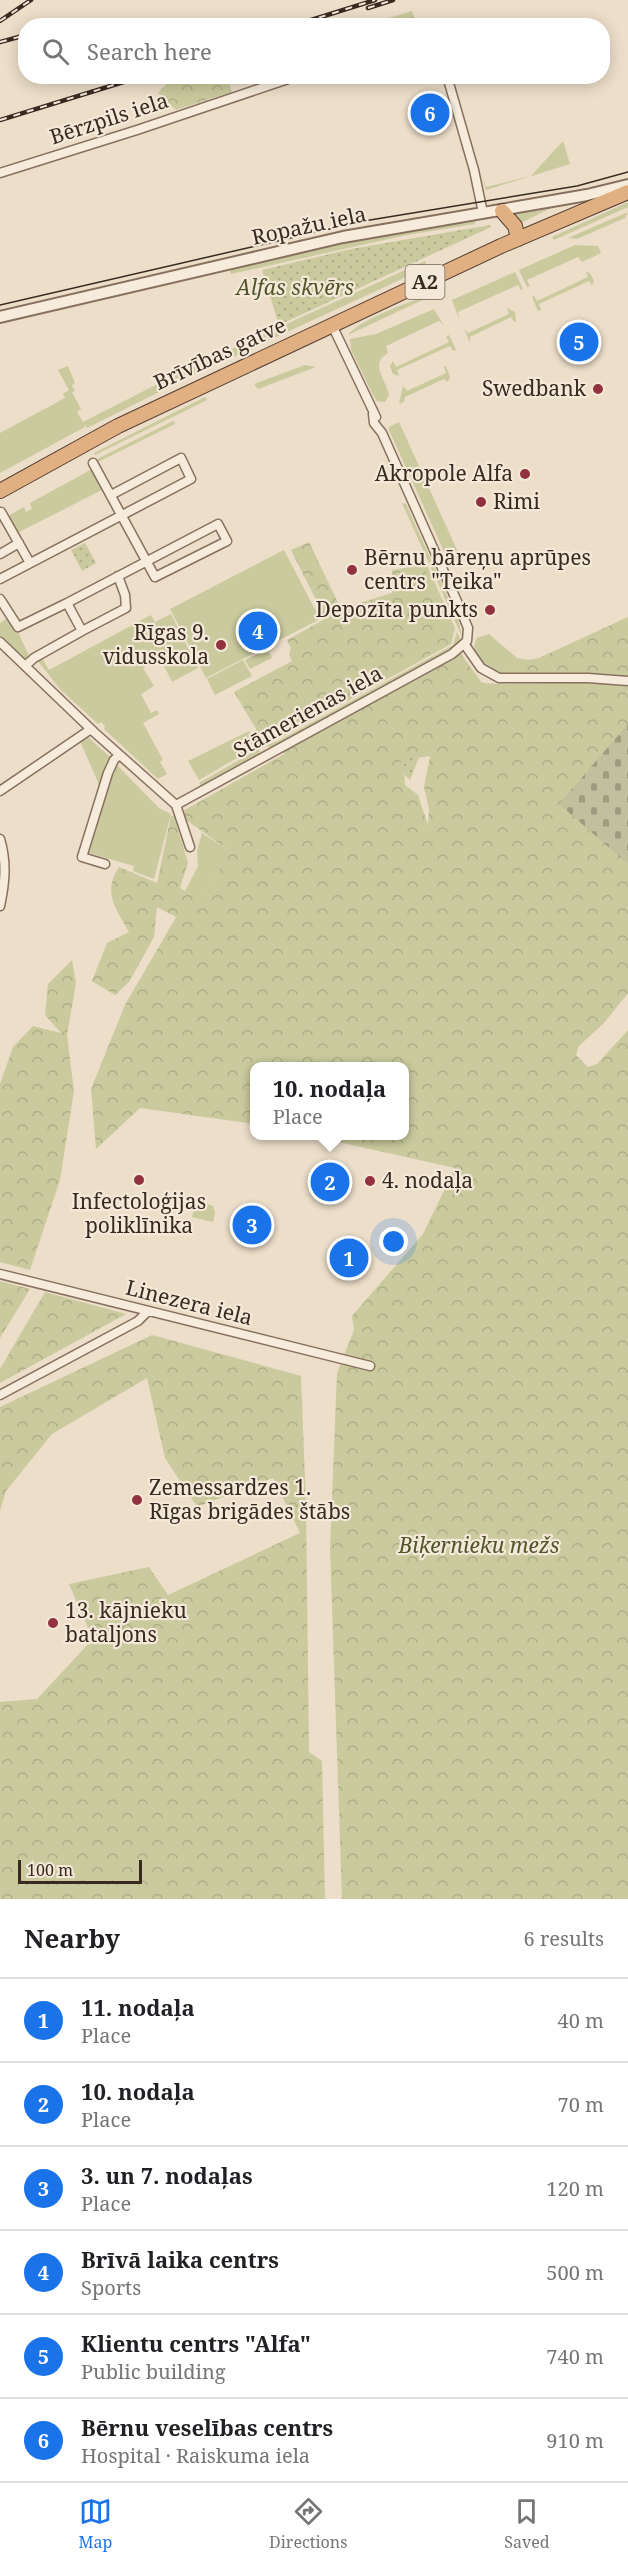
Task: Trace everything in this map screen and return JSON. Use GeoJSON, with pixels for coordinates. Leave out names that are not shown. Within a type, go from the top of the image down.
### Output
{"type":"FeatureCollection","features":[{"type":"Feature","properties":{"kind":"highway","name":"Brīvības gatve"},"geometry":{"type":"LineString","coordinates":[[0,491],[118,426],[518,239],[628,192]]}},
{"type":"Feature","properties":{"kind":"highway"},"geometry":{"type":"LineString","coordinates":[[502,211],[515,226],[518,239]]}},
{"type":"Feature","properties":{"kind":"street","name":"Bērzpils iela"},"geometry":{"type":"LineString","coordinates":[[0,172],[137,130],[273,84]]}},
{"type":"Feature","properties":{"kind":"street"},"geometry":{"type":"LineString","coordinates":[[449,84],[474,170],[483,213]]}},
{"type":"Feature","properties":{"kind":"street","name":"Ropažu iela"},"geometry":{"type":"LineString","coordinates":[[0,317],[343,237],[502,211],[628,185]]}},
{"type":"Feature","properties":{"kind":"street"},"geometry":{"type":"LineString","coordinates":[[332,325],[373,414],[380,420],[382,433],[468,628],[465,645],[481,668],[499,678],[588,678],[628,681]]}},
{"type":"Feature","properties":{"kind":"street"},"geometry":{"type":"LineString","coordinates":[[0,579],[191,479],[181,458],[111,495]]}},
{"type":"Feature","properties":{"kind":"street"},"geometry":{"type":"LineString","coordinates":[[0,599],[18,627],[67,603],[146,561],[218,524],[227,541],[155,577],[146,561],[111,495],[93,463]]}},
{"type":"Feature","properties":{"kind":"street"},"geometry":{"type":"LineString","coordinates":[[2,512],[30,563]]}},
{"type":"Feature","properties":{"kind":"street"},"geometry":{"type":"LineString","coordinates":[[0,554],[19,543]]}},
{"type":"Feature","properties":{"kind":"street"},"geometry":{"type":"LineString","coordinates":[[25,666],[34,658],[126,608],[125,595],[118,576]]}},
{"type":"Feature","properties":{"kind":"street"},"geometry":{"type":"LineString","coordinates":[[67,603],[82,631]]}},
{"type":"Feature","properties":{"kind":"street"},"geometry":{"type":"LineString","coordinates":[[0,621],[9,615]]}},
{"type":"Feature","properties":{"kind":"street"},"geometry":{"type":"LineString","coordinates":[[0,642],[119,755],[176,804],[190,847]]}},
{"type":"Feature","properties":{"kind":"street","name":"Stāmerienas iela"},"geometry":{"type":"LineString","coordinates":[[176,804],[465,645]]}},
{"type":"Feature","properties":{"kind":"street"},"geometry":{"type":"LineString","coordinates":[[0,791],[91,729]]}},
{"type":"Feature","properties":{"kind":"street"},"geometry":{"type":"LineString","coordinates":[[105,864],[82,858],[108,773],[119,755]]}},
{"type":"Feature","properties":{"kind":"street"},"geometry":{"type":"LineString","coordinates":[[0,839],[5,866],[5,886],[0,906]]}},
{"type":"Feature","properties":{"kind":"street","name":"Linezera iela"},"geometry":{"type":"LineString","coordinates":[[0,1274],[370,1366]]}},
{"type":"Feature","properties":{"kind":"street"},"geometry":{"type":"LineString","coordinates":[[0,1395],[138,1321],[148,1311]]}},
{"type":"Feature","properties":{"kind":"green space"},"geometry":{"type":"Polygon","coordinates":[[[412,11],[415,18],[389,18],[412,11]]]}},
{"type":"Feature","properties":{"kind":"green space"},"geometry":{"type":"Polygon","coordinates":[[[166,84],[229,84],[232,92],[176,110],[158,93],[166,84]]]}},
{"type":"Feature","properties":{"kind":"green space"},"geometry":{"type":"Polygon","coordinates":[[[563,141],[570,164],[486,190],[481,172],[486,187],[531,176],[563,141]]]}},
{"type":"Feature","properties":{"kind":"green space"},"geometry":{"type":"Polygon","coordinates":[[[628,202],[628,207],[554,240],[552,237],[628,202]]]}},
{"type":"Feature","properties":{"kind":"green space"},"geometry":{"type":"Polygon","coordinates":[[[553,207],[521,223],[512,212],[553,207]]]}},
{"type":"Feature","properties":{"kind":"green space"},"geometry":{"type":"Polygon","coordinates":[[[628,212],[625,218],[577,239],[568,238],[628,212]]]}},
{"type":"Feature","properties":{"kind":"green space"},"geometry":{"type":"Polygon","coordinates":[[[475,219],[475,224],[407,235],[231,274],[230,272],[232,268],[370,237],[475,219]]]}},
{"type":"Feature","properties":{"kind":"green space","name":"Alfas skvērs"},"geometry":{"type":"Polygon","coordinates":[[[490,225],[491,227],[279,325],[262,270],[351,249],[490,225]]]}},
{"type":"Feature","properties":{"kind":"green space"},"geometry":{"type":"Polygon","coordinates":[[[575,245],[598,246],[601,253],[582,262],[578,257],[527,280],[530,286],[527,287],[519,270],[575,245]]]}},
{"type":"Feature","properties":{"kind":"green space"},"geometry":{"type":"Polygon","coordinates":[[[425,261],[426,264],[402,279],[181,381],[87,428],[84,423],[85,427],[0,473],[0,433],[65,398],[63,394],[69,390],[58,370],[68,366],[75,383],[72,385],[75,391],[72,392],[81,409],[77,412],[83,422],[179,373],[425,261]]]}},
{"type":"Feature","properties":{"kind":"green space"},"geometry":{"type":"Polygon","coordinates":[[[515,272],[523,289],[521,290],[518,285],[458,312],[459,319],[452,300],[515,272]]]}},
{"type":"Feature","properties":{"kind":"green space"},"geometry":{"type":"Polygon","coordinates":[[[586,272],[590,273],[594,281],[592,286],[589,281],[539,304],[541,310],[538,311],[532,297],[534,296],[537,301],[588,277],[586,272]]]}},
{"type":"Feature","properties":{"kind":"green space"},"geometry":{"type":"Polygon","coordinates":[[[433,295],[348,335],[375,317],[401,305],[433,295]]]}},
{"type":"Feature","properties":{"kind":"green space"},"geometry":{"type":"Polygon","coordinates":[[[507,308],[515,312],[516,321],[514,322],[511,317],[470,337],[470,343],[464,328],[468,333],[509,314],[507,308]]]}},
{"type":"Feature","properties":{"kind":"green space"},"geometry":{"type":"Polygon","coordinates":[[[434,309],[444,326],[439,321],[386,346],[388,353],[382,357],[379,367],[389,395],[385,402],[377,401],[351,350],[350,339],[376,334],[434,309]]]}},
{"type":"Feature","properties":{"kind":"green space"},"geometry":{"type":"Polygon","coordinates":[[[449,335],[456,350],[453,351],[450,346],[397,370],[399,376],[393,374],[390,366],[393,361],[396,367],[449,342],[446,336],[449,335]]]}},
{"type":"Feature","properties":{"kind":"green space"},"geometry":{"type":"Polygon","coordinates":[[[305,365],[316,367],[258,389],[254,384],[305,365]]]}},
{"type":"Feature","properties":{"kind":"green space"},"geometry":{"type":"Polygon","coordinates":[[[446,366],[450,377],[448,382],[444,379],[405,397],[404,402],[399,404],[403,386],[407,391],[446,373],[444,367],[446,366]]]}},
{"type":"Feature","properties":{"kind":"green space"},"geometry":{"type":"Polygon","coordinates":[[[205,397],[207,400],[95,455],[94,453],[205,397]]]}},
{"type":"Feature","properties":{"kind":"green space"},"geometry":{"type":"Polygon","coordinates":[[[173,421],[175,424],[98,462],[97,459],[173,421]]]}},
{"type":"Feature","properties":{"kind":"green space"},"geometry":{"type":"Polygon","coordinates":[[[399,422],[462,561],[451,567],[389,430],[389,427],[399,422]]]}},
{"type":"Feature","properties":{"kind":"green space"},"geometry":{"type":"Polygon","coordinates":[[[94,468],[104,489],[17,533],[8,516],[24,507],[26,512],[32,509],[30,503],[94,468]]]}},
{"type":"Feature","properties":{"kind":"green space"},"geometry":{"type":"Polygon","coordinates":[[[402,503],[406,504],[459,622],[462,637],[402,503]]]}},
{"type":"Feature","properties":{"kind":"green space"},"geometry":{"type":"Polygon","coordinates":[[[309,542],[341,609],[392,593],[392,570],[423,565],[452,627],[448,644],[269,737],[255,727],[234,692],[292,661],[289,654],[291,648],[287,640],[323,620],[324,616],[291,550],[309,542]]]}},
{"type":"Feature","properties":{"kind":"green space"},"geometry":{"type":"Polygon","coordinates":[[[85,543],[96,563],[82,571],[71,550],[85,543]]]}},
{"type":"Feature","properties":{"kind":"green space"},"geometry":{"type":"Polygon","coordinates":[[[284,550],[320,619],[206,678],[170,609],[284,550]]]}},
{"type":"Feature","properties":{"kind":"green space"},"geometry":{"type":"Polygon","coordinates":[[[426,563],[455,628],[451,644],[280,738],[263,743],[255,727],[362,679],[452,627],[423,565],[426,563]]]}},
{"type":"Feature","properties":{"kind":"green space"},"geometry":{"type":"Polygon","coordinates":[[[171,614],[198,668],[172,682],[160,658],[143,668],[154,686],[141,694],[151,713],[157,710],[159,714],[143,723],[163,760],[160,762],[167,774],[158,779],[104,729],[105,726],[101,722],[98,724],[60,689],[37,660],[42,658],[49,670],[151,615],[155,622],[171,614]]]}},
{"type":"Feature","properties":{"kind":"green space"},"geometry":{"type":"Polygon","coordinates":[[[628,617],[628,676],[588,673],[510,675],[517,658],[529,660],[539,658],[628,617]]]}},
{"type":"Feature","properties":{"kind":"green space"},"geometry":{"type":"Polygon","coordinates":[[[7,618],[16,633],[18,632],[30,658],[22,658],[0,637],[0,623],[7,618]]]}},
{"type":"Feature","properties":{"kind":"green space"},"geometry":{"type":"Polygon","coordinates":[[[457,632],[461,640],[453,649],[271,747],[264,746],[280,740],[453,645],[457,632]]]}},
{"type":"Feature","properties":{"kind":"green space"},"geometry":{"type":"Polygon","coordinates":[[[489,634],[517,658],[510,675],[488,668],[478,659],[474,646],[477,638],[489,634]]]}},
{"type":"Feature","properties":{"kind":"green space"},"geometry":{"type":"Polygon","coordinates":[[[267,649],[272,658],[250,669],[245,660],[267,649]]]}},
{"type":"Feature","properties":{"kind":"green space","name":"Biķernieku mežs"},"geometry":{"type":"Polygon","coordinates":[[[461,654],[482,683],[592,683],[628,686],[628,993],[604,1023],[579,1046],[576,1055],[588,1067],[597,1064],[628,1030],[628,1899],[342,1899],[330,1548],[337,1373],[354,1330],[352,1316],[423,1234],[455,1168],[330,1140],[409,1140],[409,1062],[250,1062],[250,1123],[140,1108],[96,1149],[91,1089],[125,1005],[176,917],[157,907],[154,937],[129,982],[115,995],[92,981],[107,943],[129,932],[111,893],[114,876],[119,867],[157,883],[171,816],[174,816],[188,863],[180,888],[199,900],[231,852],[185,819],[183,811],[284,754],[282,750],[461,654]],[[430,756],[403,760],[405,785],[418,795],[428,825],[429,809],[424,787],[430,756]]]}},
{"type":"Feature","properties":{"kind":"green space"},"geometry":{"type":"Polygon","coordinates":[[[243,660],[252,676],[215,695],[207,679],[243,660]]]}},
{"type":"Feature","properties":{"kind":"green space"},"geometry":{"type":"Polygon","coordinates":[[[628,724],[628,864],[559,804],[628,724]]]}},
{"type":"Feature","properties":{"kind":"green space"},"geometry":{"type":"Polygon","coordinates":[[[249,731],[259,745],[199,780],[188,761],[249,731]]]}},
{"type":"Feature","properties":{"kind":"green space"},"geometry":{"type":"Polygon","coordinates":[[[86,735],[111,758],[100,787],[80,741],[86,735]]]}},
{"type":"Feature","properties":{"kind":"green space"},"geometry":{"type":"Polygon","coordinates":[[[260,748],[259,754],[201,786],[199,783],[260,748]]]}},
{"type":"Feature","properties":{"kind":"green space"},"geometry":{"type":"Polygon","coordinates":[[[408,753],[419,757],[410,780],[397,767],[408,753]]]}},
{"type":"Feature","properties":{"kind":"green space"},"geometry":{"type":"Polygon","coordinates":[[[116,764],[159,808],[171,814],[154,879],[133,871],[134,866],[89,853],[116,764]]]}},
{"type":"Feature","properties":{"kind":"green space"},"geometry":{"type":"Polygon","coordinates":[[[202,833],[231,852],[199,901],[185,891],[198,866],[197,851],[202,833]]]}},
{"type":"Feature","properties":{"kind":"green space"},"geometry":{"type":"Polygon","coordinates":[[[72,960],[76,983],[67,1035],[74,1091],[60,1180],[30,1270],[0,1262],[0,1084],[13,1047],[33,1026],[61,1033],[45,1015],[48,984],[72,960]]]}},
{"type":"Feature","properties":{"kind":"green space"},"geometry":{"type":"Polygon","coordinates":[[[200,1201],[213,1206],[215,1213],[213,1222],[192,1217],[195,1206],[200,1201]]]}},
{"type":"Feature","properties":{"kind":"green space"},"geometry":{"type":"Polygon","coordinates":[[[0,1281],[30,1289],[0,1338],[0,1281]]]}},
{"type":"Feature","properties":{"kind":"green space"},"geometry":{"type":"Polygon","coordinates":[[[45,1292],[126,1314],[0,1383],[0,1369],[45,1292]]]}},
{"type":"Feature","properties":{"kind":"green space"},"geometry":{"type":"Polygon","coordinates":[[[152,1335],[301,1376],[306,1505],[309,1752],[322,1761],[325,1899],[0,1899],[0,1702],[37,1699],[93,1639],[69,1584],[149,1567],[168,1595],[300,1533],[273,1478],[197,1507],[165,1458],[147,1378],[52,1434],[6,1491],[0,1511],[0,1407],[152,1335]]]}},
{"type":"Feature","properties":{"kind":"tram line"},"geometry":{"type":"LineString","coordinates":[[0,305],[364,221],[577,186],[628,172]]}},
{"type":"Feature","properties":{"kind":"railway"},"geometry":{"type":"LineString","coordinates":[[0,21],[31,0]]}},
{"type":"Feature","properties":{"kind":"railway"},"geometry":{"type":"LineString","coordinates":[[318,18],[375,0]]}},
{"type":"Feature","properties":{"kind":"railway"},"geometry":{"type":"LineString","coordinates":[[368,8],[393,0]]}},
{"type":"Feature","properties":{"kind":"railway"},"geometry":{"type":"LineString","coordinates":[[0,42],[18,37]]}},
{"type":"Feature","properties":{"kind":"railway"},"geometry":{"type":"LineString","coordinates":[[0,120],[117,84]]}},
{"type":"Feature","properties":{"kind":"place","name":"Bērnu veselības centrs"},"geometry":{"type":"Point","coordinates":[430,113]}},
{"type":"Feature","properties":{"kind":"place","name":"Klientu centrs \"Alfa\""},"geometry":{"type":"Point","coordinates":[579,342]}},
{"type":"Feature","properties":{"kind":"place","name":"Swedbank"},"geometry":{"type":"Point","coordinates":[598,389]}},
{"type":"Feature","properties":{"kind":"place","name":"Akropole Alfa"},"geometry":{"type":"Point","coordinates":[525,474]}},
{"type":"Feature","properties":{"kind":"place","name":"Rimi"},"geometry":{"type":"Point","coordinates":[481,502]}},
{"type":"Feature","properties":{"kind":"place","name":"Bērnu bāreņu aprūpes centrs \"Teika\""},"geometry":{"type":"Point","coordinates":[352,570]}},
{"type":"Feature","properties":{"kind":"place","name":"Depozīta punkts"},"geometry":{"type":"Point","coordinates":[490,610]}},
{"type":"Feature","properties":{"kind":"place","name":"Brīvā laika centrs"},"geometry":{"type":"Point","coordinates":[258,631]}},
{"type":"Feature","properties":{"kind":"place","name":"Rīgas 9. vidusskola"},"geometry":{"type":"Point","coordinates":[221,645]}},
{"type":"Feature","properties":{"kind":"place","name":"Infectoloģijas poliklīnika"},"geometry":{"type":"Point","coordinates":[139,1180]}},
{"type":"Feature","properties":{"kind":"place","name":"4. nodaļa"},"geometry":{"type":"Point","coordinates":[370,1181]}},
{"type":"Feature","properties":{"kind":"place","name":"10. nodaļa"},"geometry":{"type":"Point","coordinates":[330,1182]}},
{"type":"Feature","properties":{"kind":"place","name":"3. un 7. nodaļas"},"geometry":{"type":"Point","coordinates":[252,1225]}},
{"type":"Feature","properties":{"kind":"place","name":"11. nodaļa"},"geometry":{"type":"Point","coordinates":[349,1258]}},
{"type":"Feature","properties":{"kind":"place","name":"Zemessardzes 1. Rīgas brigādes štābs"},"geometry":{"type":"Point","coordinates":[137,1500]}},
{"type":"Feature","properties":{"kind":"place","name":"13. kājnieku bataljons"},"geometry":{"type":"Point","coordinates":[53,1623]}}]}
